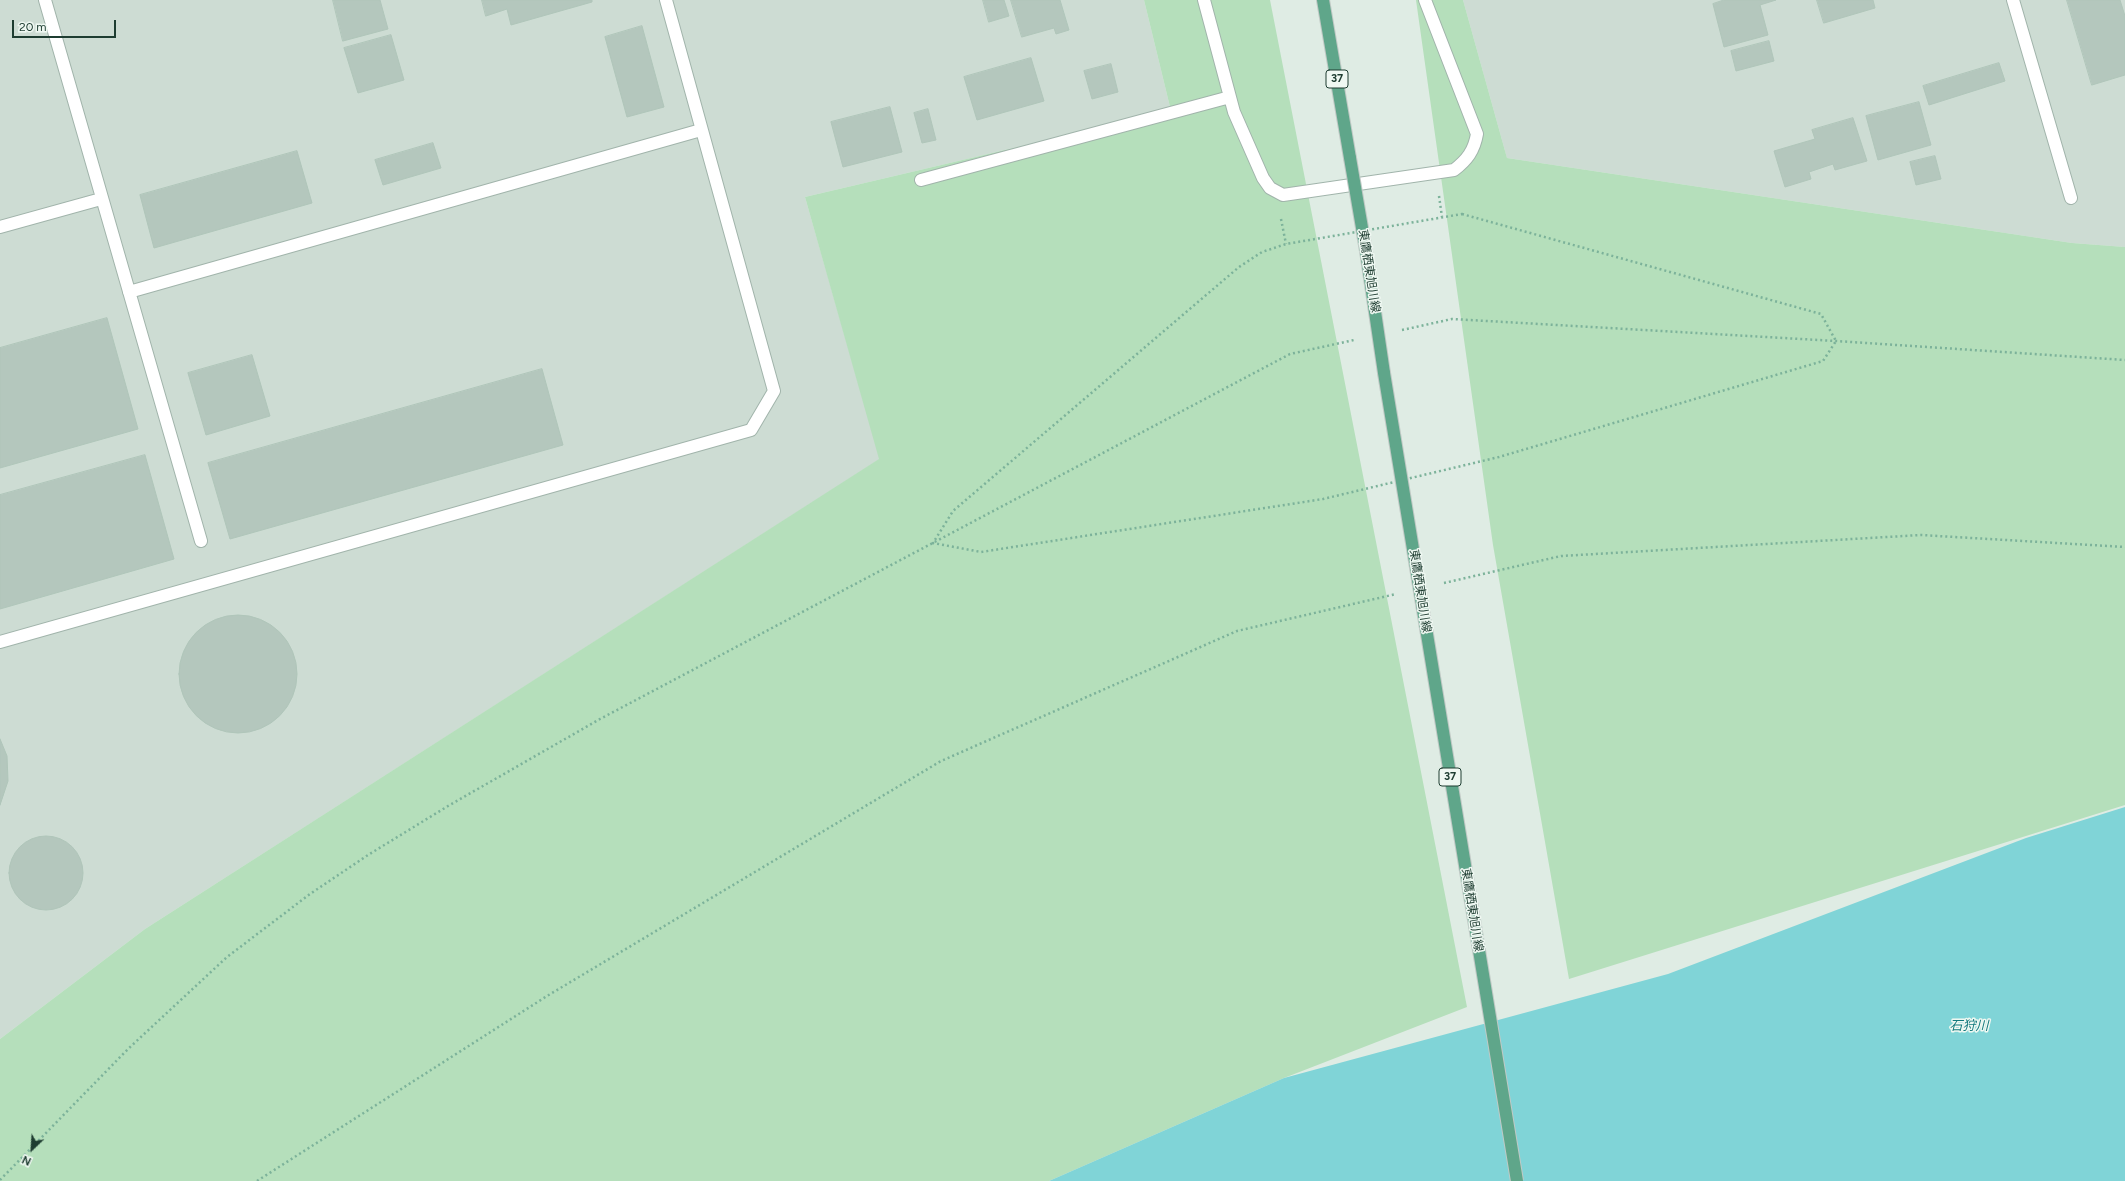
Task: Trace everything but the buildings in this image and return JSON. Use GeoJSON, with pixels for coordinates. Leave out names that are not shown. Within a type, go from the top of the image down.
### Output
{"type":"FeatureCollection","features":[{"type":"Feature","properties":{"kind":"main road","name":"東鷹栖東旭川線"},"geometry":{"type":"LineString","coordinates":[[1323,0],[1366,251],[1384,372],[1516,1181]]}},
{"type":"Feature","properties":{"kind":"street"},"geometry":{"type":"LineString","coordinates":[[45,0],[202,541]]}},
{"type":"Feature","properties":{"kind":"street"},"geometry":{"type":"LineString","coordinates":[[0,642],[750,430],[774,391],[666,0]]}},
{"type":"Feature","properties":{"kind":"street"},"geometry":{"type":"LineString","coordinates":[[1204,0],[1234,112],[1263,178],[1270,188],[1283,195],[1454,170],[1464,162],[1475,147],[1477,134],[1425,0]]}},
{"type":"Feature","properties":{"kind":"street"},"geometry":{"type":"LineString","coordinates":[[2012,0],[2071,198]]}},
{"type":"Feature","properties":{"kind":"street"},"geometry":{"type":"LineString","coordinates":[[921,180],[1230,97]]}},
{"type":"Feature","properties":{"kind":"street"},"geometry":{"type":"LineString","coordinates":[[129,292],[701,130]]}},
{"type":"Feature","properties":{"kind":"street"},"geometry":{"type":"LineString","coordinates":[[0,227],[102,199]]}},
{"type":"Feature","properties":{"kind":"path"},"geometry":{"type":"LineString","coordinates":[[933,543],[953,511],[1239,267],[1262,252],[1286,244],[1462,214],[1820,314],[1836,341]]}},
{"type":"Feature","properties":{"kind":"path"},"geometry":{"type":"LineString","coordinates":[[0,1180],[128,1049],[226,957],[310,894],[448,806],[593,723],[1290,354],[1452,319],[1836,341],[2125,360]]}},
{"type":"Feature","properties":{"kind":"path"},"geometry":{"type":"LineString","coordinates":[[1438,584],[1561,556],[1913,535],[2125,547]]}},
{"type":"Feature","properties":{"kind":"path"},"geometry":{"type":"LineString","coordinates":[[257,1181],[261,1180],[548,996],[941,761],[1237,631],[1399,593]]}},
{"type":"Feature","properties":{"kind":"shaded area"},"geometry":{"type":"Polygon","coordinates":[[[0,0],[1144,0],[1171,111],[805,197],[880,459],[145,929],[0,1039],[0,0]]]}},
{"type":"Feature","properties":{"kind":"shaded area"},"geometry":{"type":"Polygon","coordinates":[[[1463,0],[2125,0],[2125,247],[2072,243],[1507,158],[1463,0]]]}},
{"type":"Feature","properties":{"kind":"green space"},"geometry":{"type":"Polygon","coordinates":[[[1144,0],[1270,0],[1467,1007],[1284,1078],[1049,1181],[0,1181],[0,1039],[145,929],[879,459],[805,197],[1171,111],[1144,0]]]}},
{"type":"Feature","properties":{"kind":"green space"},"geometry":{"type":"Polygon","coordinates":[[[1416,0],[1463,0],[1507,158],[2072,243],[2125,247],[2125,805],[1569,979],[1493,545],[1416,0]]]}},
{"type":"Feature","properties":{"kind":"water","name":"石狩川"},"geometry":{"type":"Polygon","coordinates":[[[2125,807],[2125,1181],[1049,1181],[1284,1078],[1668,974],[2026,838],[2125,807]]]}}]}
